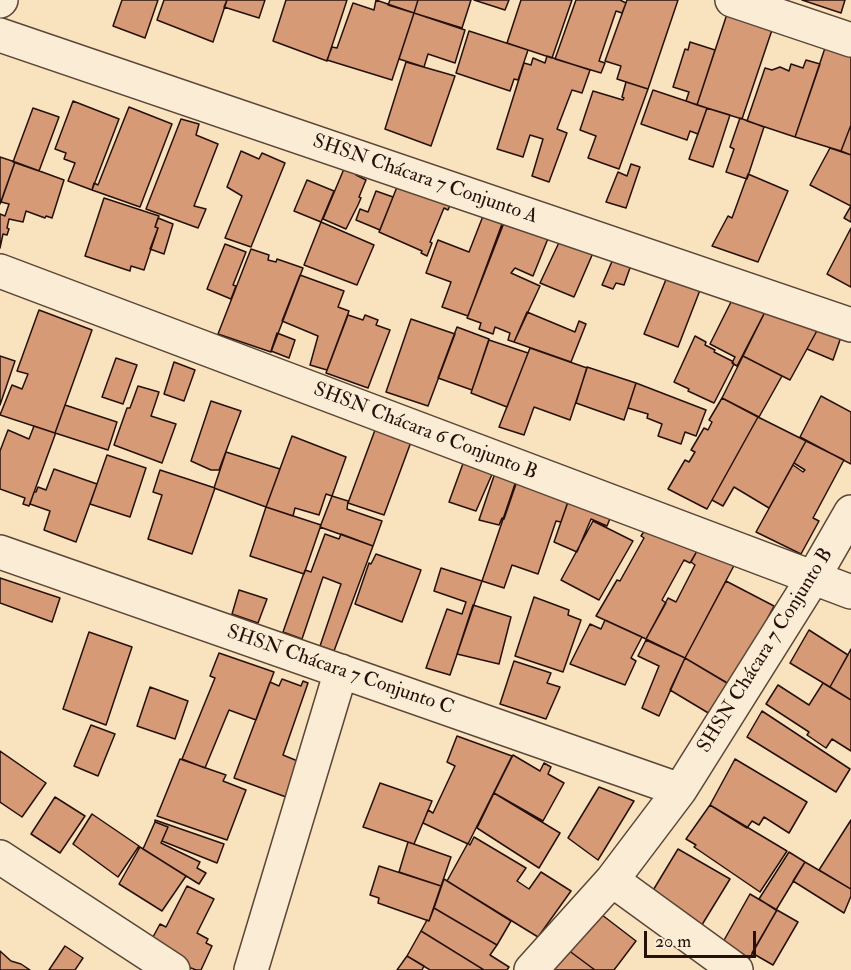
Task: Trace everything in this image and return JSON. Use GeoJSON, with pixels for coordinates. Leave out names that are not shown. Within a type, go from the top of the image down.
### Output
{"type":"FeatureCollection","features":[{"type":"Feature","properties":{"kind":"street"},"geometry":{"type":"LineString","coordinates":[[732,0],[851,40]]}},
{"type":"Feature","properties":{"kind":"street","name":"SHSN Chácara 7 Conjunto A"},"geometry":{"type":"LineString","coordinates":[[0,35],[851,325]]}},
{"type":"Feature","properties":{"kind":"street","name":"SHSN Chácara 6 Conjunto B"},"geometry":{"type":"LineString","coordinates":[[0,271],[851,592]]}},
{"type":"Feature","properties":{"kind":"street","name":"SHSN Chácara 7 Conjunto B"},"geometry":{"type":"LineString","coordinates":[[531,970],[612,880],[680,790],[813,578],[851,512]]}},
{"type":"Feature","properties":{"kind":"street","name":"SHSN Chácara 7 Conjunto C"},"geometry":{"type":"LineString","coordinates":[[0,552],[680,790]]}},
{"type":"Feature","properties":{"kind":"street"},"geometry":{"type":"LineString","coordinates":[[251,970],[341,671]]}},
{"type":"Feature","properties":{"kind":"street"},"geometry":{"type":"LineString","coordinates":[[0,856],[173,970]]}},
{"type":"Feature","properties":{"kind":"street"},"geometry":{"type":"LineString","coordinates":[[612,880],[699,960],[736,970]]}},
{"type":"Feature","properties":{"kind":"building"},"geometry":{"type":"Polygon","coordinates":[[[122,0],[158,0],[145,38],[113,26],[122,0]]]}},
{"type":"Feature","properties":{"kind":"building"},"geometry":{"type":"Polygon","coordinates":[[[164,0],[227,0],[213,42],[157,20],[164,0]]]}},
{"type":"Feature","properties":{"kind":"building"},"geometry":{"type":"Polygon","coordinates":[[[227,0],[265,0],[259,18],[224,7],[227,0]]]}},
{"type":"Feature","properties":{"kind":"building"},"geometry":{"type":"Polygon","coordinates":[[[286,0],[347,0],[327,61],[273,41],[286,0]]]}},
{"type":"Feature","properties":{"kind":"building"},"geometry":{"type":"Polygon","coordinates":[[[376,0],[414,13],[392,80],[327,60],[332,47],[337,48],[353,3],[374,10],[376,0]]]}},
{"type":"Feature","properties":{"kind":"building"},"geometry":{"type":"Polygon","coordinates":[[[390,0],[418,0],[414,13],[388,5],[390,0]]]}},
{"type":"Feature","properties":{"kind":"building"},"geometry":{"type":"Polygon","coordinates":[[[418,0],[471,0],[462,28],[414,13],[418,0]]]}},
{"type":"Feature","properties":{"kind":"building"},"geometry":{"type":"Polygon","coordinates":[[[474,0],[509,0],[505,10],[474,0]]]}},
{"type":"Feature","properties":{"kind":"building"},"geometry":{"type":"Polygon","coordinates":[[[521,0],[572,0],[552,58],[507,43],[521,0]]]}},
{"type":"Feature","properties":{"kind":"building"},"geometry":{"type":"Polygon","coordinates":[[[576,0],[620,0],[626,3],[622,13],[616,11],[599,61],[605,63],[601,73],[555,59],[576,0]]]}},
{"type":"Feature","properties":{"kind":"building"},"geometry":{"type":"Polygon","coordinates":[[[627,0],[678,0],[648,89],[617,79],[621,66],[605,61],[627,0]]]}},
{"type":"Feature","properties":{"kind":"building"},"geometry":{"type":"Polygon","coordinates":[[[802,0],[845,0],[841,13],[802,0]]]}},
{"type":"Feature","properties":{"kind":"building"},"geometry":{"type":"Polygon","coordinates":[[[728,11],[773,27],[742,119],[697,105],[728,11]]]}},
{"type":"Feature","properties":{"kind":"building"},"geometry":{"type":"Polygon","coordinates":[[[414,13],[465,30],[455,63],[428,54],[424,67],[399,59],[414,13]]]}},
{"type":"Feature","properties":{"kind":"building"},"geometry":{"type":"Polygon","coordinates":[[[469,31],[528,50],[518,80],[514,79],[510,91],[456,73],[469,31]]]}},
{"type":"Feature","properties":{"kind":"building"},"geometry":{"type":"Polygon","coordinates":[[[690,42],[715,50],[697,105],[686,101],[689,92],[673,87],[685,49],[688,50],[690,42]]]}},
{"type":"Feature","properties":{"kind":"building"},"geometry":{"type":"Polygon","coordinates":[[[826,45],[851,53],[851,125],[841,151],[795,137],[826,45]]]}},
{"type":"Feature","properties":{"kind":"building"},"geometry":{"type":"Polygon","coordinates":[[[547,56],[590,70],[582,93],[572,90],[557,129],[567,133],[549,182],[532,176],[543,139],[530,135],[523,157],[497,149],[524,63],[531,65],[533,58],[545,63],[547,56]]]}},
{"type":"Feature","properties":{"kind":"building"},"geometry":{"type":"Polygon","coordinates":[[[806,60],[820,64],[795,137],[747,121],[765,68],[772,70],[780,67],[789,71],[791,64],[803,68],[806,60]]]}},
{"type":"Feature","properties":{"kind":"building"},"geometry":{"type":"Polygon","coordinates":[[[406,62],[455,76],[431,146],[385,129],[406,62]]]}},
{"type":"Feature","properties":{"kind":"building"},"geometry":{"type":"Polygon","coordinates":[[[626,82],[648,89],[619,169],[588,158],[596,136],[580,130],[593,91],[623,100],[626,82]]]}},
{"type":"Feature","properties":{"kind":"building"},"geometry":{"type":"Polygon","coordinates":[[[653,90],[707,108],[698,134],[690,131],[687,140],[641,124],[653,90]]]}},
{"type":"Feature","properties":{"kind":"building"},"geometry":{"type":"Polygon","coordinates":[[[73,101],[119,119],[92,190],[68,181],[75,163],[64,159],[66,153],[55,149],[73,101]]]}},
{"type":"Feature","properties":{"kind":"building"},"geometry":{"type":"Polygon","coordinates":[[[129,107],[172,124],[140,207],[92,190],[94,183],[98,185],[129,107]]]}},
{"type":"Feature","properties":{"kind":"building"},"geometry":{"type":"Polygon","coordinates":[[[33,108],[59,117],[39,171],[13,162],[33,108]]]}},
{"type":"Feature","properties":{"kind":"building"},"geometry":{"type":"Polygon","coordinates":[[[707,108],[730,115],[713,167],[689,159],[707,108]]]}},
{"type":"Feature","properties":{"kind":"building"},"geometry":{"type":"Polygon","coordinates":[[[740,118],[764,127],[747,179],[726,172],[734,149],[730,147],[740,118]]]}},
{"type":"Feature","properties":{"kind":"building"},"geometry":{"type":"Polygon","coordinates":[[[181,119],[199,124],[196,135],[218,144],[194,206],[206,209],[198,228],[146,209],[181,119]]]}},
{"type":"Feature","properties":{"kind":"building"},"geometry":{"type":"Polygon","coordinates":[[[851,125],[851,155],[841,151],[851,125]]]}},
{"type":"Feature","properties":{"kind":"building"},"geometry":{"type":"Polygon","coordinates":[[[830,148],[851,155],[851,206],[810,185],[830,148]]]}},
{"type":"Feature","properties":{"kind":"building"},"geometry":{"type":"Polygon","coordinates":[[[241,151],[259,159],[262,153],[285,163],[251,247],[225,238],[242,196],[227,187],[241,151]]]}},
{"type":"Feature","properties":{"kind":"building"},"geometry":{"type":"Polygon","coordinates":[[[0,157],[15,162],[0,204],[0,157]]]}},
{"type":"Feature","properties":{"kind":"building"},"geometry":{"type":"Polygon","coordinates":[[[15,162],[64,180],[52,218],[46,216],[45,218],[26,211],[23,222],[9,219],[7,228],[9,229],[7,235],[3,234],[0,248],[0,214],[5,216],[9,204],[1,202],[15,162]]]}},
{"type":"Feature","properties":{"kind":"building"},"geometry":{"type":"Polygon","coordinates":[[[346,164],[358,169],[356,175],[366,180],[359,197],[361,198],[346,229],[323,219],[346,164]]]}},
{"type":"Feature","properties":{"kind":"building"},"geometry":{"type":"Polygon","coordinates":[[[631,164],[640,167],[626,208],[606,202],[618,172],[627,176],[631,164]]]}},
{"type":"Feature","properties":{"kind":"building"},"geometry":{"type":"Polygon","coordinates":[[[748,174],[788,191],[758,262],[712,246],[728,216],[732,218],[748,174]]]}},
{"type":"Feature","properties":{"kind":"building"},"geometry":{"type":"Polygon","coordinates":[[[307,180],[334,191],[321,222],[294,211],[307,180]]]}},
{"type":"Feature","properties":{"kind":"building"},"geometry":{"type":"Polygon","coordinates":[[[397,187],[453,199],[448,210],[444,208],[430,242],[432,243],[427,256],[421,253],[422,251],[379,232],[397,187]]]}},
{"type":"Feature","properties":{"kind":"building"},"geometry":{"type":"Polygon","coordinates":[[[376,191],[393,197],[380,230],[356,220],[360,209],[368,212],[376,191]]]}},
{"type":"Feature","properties":{"kind":"building"},"geometry":{"type":"Polygon","coordinates":[[[104,198],[159,216],[155,227],[158,228],[144,270],[131,266],[130,271],[85,256],[104,198]]]}},
{"type":"Feature","properties":{"kind":"building"},"geometry":{"type":"Polygon","coordinates":[[[851,206],[851,222],[844,218],[851,206]]]}},
{"type":"Feature","properties":{"kind":"building"},"geometry":{"type":"Polygon","coordinates":[[[507,215],[551,231],[533,276],[515,268],[511,273],[540,286],[514,342],[508,340],[510,333],[495,327],[493,334],[479,329],[481,323],[467,318],[507,215]]]}},
{"type":"Feature","properties":{"kind":"building"},"geometry":{"type":"Polygon","coordinates":[[[483,216],[502,224],[468,316],[442,307],[451,282],[426,273],[438,240],[469,252],[483,216]]]}},
{"type":"Feature","properties":{"kind":"building"},"geometry":{"type":"Polygon","coordinates":[[[158,218],[173,224],[164,254],[150,249],[158,228],[155,227],[158,218]]]}},
{"type":"Feature","properties":{"kind":"building"},"geometry":{"type":"Polygon","coordinates":[[[321,222],[374,245],[357,285],[304,265],[321,222]]]}},
{"type":"Feature","properties":{"kind":"building"},"geometry":{"type":"Polygon","coordinates":[[[851,228],[851,287],[827,274],[851,228]]]}},
{"type":"Feature","properties":{"kind":"building"},"geometry":{"type":"Polygon","coordinates":[[[563,234],[596,246],[574,297],[540,283],[563,234]]]}},
{"type":"Feature","properties":{"kind":"building"},"geometry":{"type":"Polygon","coordinates":[[[225,244],[246,252],[233,285],[236,286],[231,299],[207,289],[225,244]]]}},
{"type":"Feature","properties":{"kind":"building"},"geometry":{"type":"Polygon","coordinates":[[[251,249],[269,255],[268,260],[276,262],[277,259],[303,268],[271,352],[218,334],[251,249]]]}},
{"type":"Feature","properties":{"kind":"building"},"geometry":{"type":"Polygon","coordinates":[[[613,259],[631,265],[624,285],[616,283],[613,289],[602,285],[613,259]]]}},
{"type":"Feature","properties":{"kind":"building"},"geometry":{"type":"Polygon","coordinates":[[[669,272],[702,285],[678,347],[644,334],[669,272]]]}},
{"type":"Feature","properties":{"kind":"building"},"geometry":{"type":"Polygon","coordinates":[[[300,275],[344,291],[338,307],[349,311],[327,370],[310,365],[318,336],[282,321],[300,275]]]}},
{"type":"Feature","properties":{"kind":"building"},"geometry":{"type":"Polygon","coordinates":[[[734,296],[767,308],[737,366],[732,363],[735,357],[710,344],[734,296]]]}},
{"type":"Feature","properties":{"kind":"building"},"geometry":{"type":"Polygon","coordinates":[[[767,308],[819,327],[790,380],[743,356],[767,308]]]}},
{"type":"Feature","properties":{"kind":"building"},"geometry":{"type":"Polygon","coordinates":[[[39,310],[92,330],[55,433],[0,415],[12,385],[22,389],[28,374],[17,371],[39,310]]]}},
{"type":"Feature","properties":{"kind":"building"},"geometry":{"type":"Polygon","coordinates":[[[527,312],[575,332],[579,321],[586,324],[571,362],[514,342],[527,312]]]}},
{"type":"Feature","properties":{"kind":"building"},"geometry":{"type":"Polygon","coordinates":[[[348,315],[363,320],[365,315],[378,320],[376,325],[390,330],[368,388],[326,373],[348,315]]]}},
{"type":"Feature","properties":{"kind":"building"},"geometry":{"type":"Polygon","coordinates":[[[411,319],[455,334],[428,406],[386,392],[411,319]]]}},
{"type":"Feature","properties":{"kind":"building"},"geometry":{"type":"Polygon","coordinates":[[[457,327],[489,339],[472,390],[438,378],[457,327]]]}},
{"type":"Feature","properties":{"kind":"building"},"geometry":{"type":"Polygon","coordinates":[[[819,327],[841,337],[833,360],[807,349],[819,327]]]}},
{"type":"Feature","properties":{"kind":"building"},"geometry":{"type":"Polygon","coordinates":[[[277,333],[295,340],[289,358],[271,351],[277,333]]]}},
{"type":"Feature","properties":{"kind":"building"},"geometry":{"type":"Polygon","coordinates":[[[695,336],[706,342],[705,345],[715,350],[714,352],[734,364],[714,403],[674,382],[695,336]]]}},
{"type":"Feature","properties":{"kind":"building"},"geometry":{"type":"Polygon","coordinates":[[[489,340],[528,353],[507,407],[471,393],[489,340]]]}},
{"type":"Feature","properties":{"kind":"building"},"geometry":{"type":"Polygon","coordinates":[[[530,348],[587,368],[570,420],[534,407],[524,435],[499,427],[530,348]]]}},
{"type":"Feature","properties":{"kind":"building"},"geometry":{"type":"Polygon","coordinates":[[[0,356],[15,361],[0,405],[0,356]]]}},
{"type":"Feature","properties":{"kind":"building"},"geometry":{"type":"Polygon","coordinates":[[[743,356],[782,376],[759,417],[722,398],[743,356]]]}},
{"type":"Feature","properties":{"kind":"building"},"geometry":{"type":"Polygon","coordinates":[[[116,358],[137,365],[123,404],[102,397],[116,358]]]}},
{"type":"Feature","properties":{"kind":"building"},"geometry":{"type":"Polygon","coordinates":[[[174,362],[195,370],[184,401],[164,394],[174,362]]]}},
{"type":"Feature","properties":{"kind":"building"},"geometry":{"type":"Polygon","coordinates":[[[587,367],[636,383],[624,420],[576,403],[587,367]]]}},
{"type":"Feature","properties":{"kind":"building"},"geometry":{"type":"Polygon","coordinates":[[[636,383],[706,410],[696,436],[685,432],[681,444],[658,436],[662,424],[647,418],[648,414],[628,408],[636,383]]]}},
{"type":"Feature","properties":{"kind":"building"},"geometry":{"type":"Polygon","coordinates":[[[138,386],[159,392],[151,416],[176,424],[162,463],[114,445],[127,408],[130,408],[138,386]]]}},
{"type":"Feature","properties":{"kind":"building"},"geometry":{"type":"Polygon","coordinates":[[[821,396],[851,412],[851,464],[800,437],[821,396]]]}},
{"type":"Feature","properties":{"kind":"building"},"geometry":{"type":"Polygon","coordinates":[[[722,398],[758,417],[707,509],[668,489],[685,460],[689,462],[695,452],[691,450],[704,428],[708,430],[712,422],[709,420],[722,398]]]}},
{"type":"Feature","properties":{"kind":"building"},"geometry":{"type":"Polygon","coordinates":[[[211,401],[241,411],[219,470],[211,470],[191,461],[211,401]]]}},
{"type":"Feature","properties":{"kind":"building"},"geometry":{"type":"Polygon","coordinates":[[[65,405],[117,422],[108,450],[55,433],[65,405]]]}},
{"type":"Feature","properties":{"kind":"building"},"geometry":{"type":"Polygon","coordinates":[[[758,417],[806,441],[769,508],[734,487],[723,506],[712,500],[758,417]]]}},
{"type":"Feature","properties":{"kind":"building"},"geometry":{"type":"Polygon","coordinates":[[[34,426],[55,433],[55,435],[29,506],[23,504],[25,498],[0,489],[0,451],[8,430],[29,439],[34,426]]]}},
{"type":"Feature","properties":{"kind":"building"},"geometry":{"type":"Polygon","coordinates":[[[375,430],[411,442],[384,515],[348,503],[375,430]]]}},
{"type":"Feature","properties":{"kind":"building"},"geometry":{"type":"Polygon","coordinates":[[[292,436],[346,457],[332,496],[326,494],[319,515],[295,508],[293,516],[266,507],[292,436]]]}},
{"type":"Feature","properties":{"kind":"building"},"geometry":{"type":"Polygon","coordinates":[[[806,441],[844,460],[813,518],[819,521],[801,554],[756,532],[793,465],[803,472],[805,470],[794,463],[806,441]]]}},
{"type":"Feature","properties":{"kind":"building"},"geometry":{"type":"Polygon","coordinates":[[[226,452],[280,469],[266,507],[214,488],[226,452]]]}},
{"type":"Feature","properties":{"kind":"building"},"geometry":{"type":"Polygon","coordinates":[[[107,455],[146,468],[130,517],[90,504],[107,455]]]}},
{"type":"Feature","properties":{"kind":"building"},"geometry":{"type":"Polygon","coordinates":[[[465,458],[493,472],[476,511],[449,502],[465,458]]]}},
{"type":"Feature","properties":{"kind":"building"},"geometry":{"type":"Polygon","coordinates":[[[54,469],[97,484],[76,542],[44,530],[50,511],[30,504],[38,487],[46,490],[54,469]]]}},
{"type":"Feature","properties":{"kind":"building"},"geometry":{"type":"Polygon","coordinates":[[[160,470],[215,488],[192,554],[148,539],[162,495],[153,492],[160,470]]]}},
{"type":"Feature","properties":{"kind":"building"},"geometry":{"type":"Polygon","coordinates":[[[495,473],[517,481],[504,519],[502,518],[499,525],[479,520],[495,473]]]}},
{"type":"Feature","properties":{"kind":"building"},"geometry":{"type":"Polygon","coordinates":[[[517,478],[570,496],[561,522],[556,521],[538,574],[512,565],[504,588],[482,581],[517,478]]]}},
{"type":"Feature","properties":{"kind":"building"},"geometry":{"type":"Polygon","coordinates":[[[571,493],[613,511],[607,526],[591,519],[577,552],[554,542],[571,493]]]}},
{"type":"Feature","properties":{"kind":"building"},"geometry":{"type":"Polygon","coordinates":[[[332,496],[348,501],[347,509],[382,521],[373,546],[320,527],[332,496]]]}},
{"type":"Feature","properties":{"kind":"building"},"geometry":{"type":"Polygon","coordinates":[[[266,507],[321,525],[304,574],[250,556],[266,507]]]}},
{"type":"Feature","properties":{"kind":"building"},"geometry":{"type":"Polygon","coordinates":[[[593,521],[633,541],[599,600],[561,580],[593,521]]]}},
{"type":"Feature","properties":{"kind":"building"},"geometry":{"type":"Polygon","coordinates":[[[649,524],[702,542],[690,563],[684,560],[662,600],[666,603],[646,639],[596,616],[617,580],[620,581],[644,538],[641,536],[649,524]]]}},
{"type":"Feature","properties":{"kind":"building"},"geometry":{"type":"Polygon","coordinates":[[[325,534],[339,539],[341,534],[373,546],[334,651],[320,646],[341,584],[323,577],[302,639],[283,632],[305,570],[311,572],[325,534]]]}},
{"type":"Feature","properties":{"kind":"building"},"geometry":{"type":"Polygon","coordinates":[[[702,542],[738,558],[685,658],[646,639],[668,598],[676,602],[695,565],[691,562],[702,542]]]}},
{"type":"Feature","properties":{"kind":"building"},"geometry":{"type":"Polygon","coordinates":[[[376,554],[421,570],[402,622],[355,604],[369,563],[371,564],[376,554]]]}},
{"type":"Feature","properties":{"kind":"building"},"geometry":{"type":"Polygon","coordinates":[[[441,568],[482,581],[450,675],[426,668],[447,609],[462,614],[466,602],[434,591],[441,568]]]}},
{"type":"Feature","properties":{"kind":"building"},"geometry":{"type":"Polygon","coordinates":[[[0,578],[60,598],[52,622],[0,603],[0,578]]]}},
{"type":"Feature","properties":{"kind":"building"},"geometry":{"type":"Polygon","coordinates":[[[726,581],[774,606],[732,686],[685,658],[726,581]]]}},
{"type":"Feature","properties":{"kind":"building"},"geometry":{"type":"Polygon","coordinates":[[[239,590],[267,599],[258,623],[232,614],[239,590]]]}},
{"type":"Feature","properties":{"kind":"building"},"geometry":{"type":"Polygon","coordinates":[[[534,597],[569,610],[568,615],[581,620],[563,672],[515,656],[534,597]]]}},
{"type":"Feature","properties":{"kind":"building"},"geometry":{"type":"Polygon","coordinates":[[[473,605],[511,617],[499,664],[457,654],[473,605]]]}},
{"type":"Feature","properties":{"kind":"building"},"geometry":{"type":"Polygon","coordinates":[[[605,620],[642,637],[631,658],[636,661],[625,685],[570,664],[590,624],[601,629],[605,620]]]}},
{"type":"Feature","properties":{"kind":"building"},"geometry":{"type":"Polygon","coordinates":[[[809,630],[848,655],[830,687],[790,663],[809,630]]]}},
{"type":"Feature","properties":{"kind":"building"},"geometry":{"type":"Polygon","coordinates":[[[89,632],[132,647],[106,725],[63,709],[89,632]]]}},
{"type":"Feature","properties":{"kind":"building"},"geometry":{"type":"Polygon","coordinates":[[[646,640],[685,658],[659,716],[642,708],[659,666],[638,656],[646,640]]]}},
{"type":"Feature","properties":{"kind":"building"},"geometry":{"type":"Polygon","coordinates":[[[851,649],[851,700],[830,687],[851,649]]]}},
{"type":"Feature","properties":{"kind":"building"},"geometry":{"type":"Polygon","coordinates":[[[219,653],[274,672],[256,720],[229,710],[205,768],[182,759],[215,678],[210,676],[219,653]]]}},
{"type":"Feature","properties":{"kind":"building"},"geometry":{"type":"Polygon","coordinates":[[[685,658],[729,684],[715,717],[670,690],[685,658]]]}},
{"type":"Feature","properties":{"kind":"building"},"geometry":{"type":"Polygon","coordinates":[[[514,661],[551,673],[547,683],[560,687],[546,719],[500,704],[514,661]]]}},
{"type":"Feature","properties":{"kind":"building"},"geometry":{"type":"Polygon","coordinates":[[[282,679],[301,686],[303,681],[308,683],[283,755],[300,762],[286,797],[234,778],[270,682],[279,686],[282,679]]]}},
{"type":"Feature","properties":{"kind":"building"},"geometry":{"type":"Polygon","coordinates":[[[823,683],[851,700],[851,751],[832,739],[826,748],[807,735],[809,732],[766,704],[778,685],[809,705],[823,683]]]}},
{"type":"Feature","properties":{"kind":"building"},"geometry":{"type":"Polygon","coordinates":[[[150,687],[188,701],[175,739],[137,726],[150,687]]]}},
{"type":"Feature","properties":{"kind":"building"},"geometry":{"type":"Polygon","coordinates":[[[762,711],[850,769],[836,792],[747,737],[762,711]]]}},
{"type":"Feature","properties":{"kind":"building"},"geometry":{"type":"Polygon","coordinates":[[[91,725],[115,734],[98,776],[74,766],[91,725]]]}},
{"type":"Feature","properties":{"kind":"building"},"geometry":{"type":"Polygon","coordinates":[[[457,736],[512,756],[468,844],[423,823],[428,810],[433,813],[455,766],[447,762],[457,736]]]}},
{"type":"Feature","properties":{"kind":"building"},"geometry":{"type":"Polygon","coordinates":[[[0,751],[46,783],[22,817],[0,802],[0,751]]]}},
{"type":"Feature","properties":{"kind":"building"},"geometry":{"type":"Polygon","coordinates":[[[513,755],[540,771],[544,763],[551,767],[548,774],[564,783],[543,821],[494,793],[513,755]]]}},
{"type":"Feature","properties":{"kind":"building"},"geometry":{"type":"Polygon","coordinates":[[[180,759],[226,775],[223,781],[246,790],[227,840],[157,816],[180,759]]]}},
{"type":"Feature","properties":{"kind":"building"},"geometry":{"type":"Polygon","coordinates":[[[735,759],[807,802],[789,833],[764,817],[759,825],[752,821],[747,828],[710,805],[735,759]]]}},
{"type":"Feature","properties":{"kind":"building"},"geometry":{"type":"Polygon","coordinates":[[[380,783],[432,801],[414,844],[363,827],[380,783]]]}},
{"type":"Feature","properties":{"kind":"building"},"geometry":{"type":"Polygon","coordinates":[[[599,787],[634,801],[598,860],[568,838],[599,787]]]}},
{"type":"Feature","properties":{"kind":"building"},"geometry":{"type":"Polygon","coordinates":[[[494,793],[560,833],[539,868],[477,828],[494,793]]]}},
{"type":"Feature","properties":{"kind":"building"},"geometry":{"type":"Polygon","coordinates":[[[55,797],[85,816],[60,853],[31,834],[55,797]]]}},
{"type":"Feature","properties":{"kind":"building"},"geometry":{"type":"Polygon","coordinates":[[[710,805],[787,851],[760,892],[694,847],[696,845],[686,839],[710,805]]]}},
{"type":"Feature","properties":{"kind":"building"},"geometry":{"type":"Polygon","coordinates":[[[92,814],[139,846],[118,877],[73,844],[92,814]]]}},
{"type":"Feature","properties":{"kind":"building"},"geometry":{"type":"Polygon","coordinates":[[[155,820],[224,844],[217,863],[162,841],[168,827],[155,820]]]}},
{"type":"Feature","properties":{"kind":"building"},"geometry":{"type":"Polygon","coordinates":[[[851,820],[851,889],[819,870],[851,820]]]}},
{"type":"Feature","properties":{"kind":"building"},"geometry":{"type":"Polygon","coordinates":[[[155,822],[168,827],[161,843],[200,862],[197,868],[206,873],[199,884],[143,849],[155,822]]]}},
{"type":"Feature","properties":{"kind":"building"},"geometry":{"type":"Polygon","coordinates":[[[474,837],[526,868],[517,881],[529,889],[541,872],[571,891],[538,937],[447,881],[468,843],[470,845],[474,837]]]}},
{"type":"Feature","properties":{"kind":"building"},"geometry":{"type":"Polygon","coordinates":[[[408,842],[451,857],[441,886],[399,872],[408,842]]]}},
{"type":"Feature","properties":{"kind":"building"},"geometry":{"type":"Polygon","coordinates":[[[140,847],[186,876],[162,911],[119,884],[140,847]]]}},
{"type":"Feature","properties":{"kind":"building"},"geometry":{"type":"Polygon","coordinates":[[[678,849],[730,879],[700,928],[649,897],[678,849]]]}},
{"type":"Feature","properties":{"kind":"building"},"geometry":{"type":"Polygon","coordinates":[[[789,852],[805,862],[776,910],[759,899],[789,852]]]}},
{"type":"Feature","properties":{"kind":"building"},"geometry":{"type":"Polygon","coordinates":[[[805,862],[851,889],[851,896],[844,913],[793,881],[805,862]]]}},
{"type":"Feature","properties":{"kind":"building"},"geometry":{"type":"Polygon","coordinates":[[[379,866],[441,886],[429,921],[378,903],[379,898],[370,895],[379,866]]]}},
{"type":"Feature","properties":{"kind":"building"},"geometry":{"type":"Polygon","coordinates":[[[444,879],[511,921],[497,945],[434,908],[444,879]]]}},
{"type":"Feature","properties":{"kind":"building"},"geometry":{"type":"Polygon","coordinates":[[[187,886],[214,899],[197,933],[208,939],[206,943],[212,946],[201,970],[146,950],[160,924],[166,927],[187,886]]]}},
{"type":"Feature","properties":{"kind":"building"},"geometry":{"type":"Polygon","coordinates":[[[750,894],[777,910],[748,961],[723,942],[750,894]]]}},
{"type":"Feature","properties":{"kind":"building"},"geometry":{"type":"Polygon","coordinates":[[[434,908],[497,945],[490,955],[509,967],[507,970],[484,970],[421,931],[427,920],[429,921],[434,908]]]}},
{"type":"Feature","properties":{"kind":"building"},"geometry":{"type":"Polygon","coordinates":[[[593,908],[636,941],[614,970],[595,970],[564,947],[593,908]]]}},
{"type":"Feature","properties":{"kind":"building"},"geometry":{"type":"Polygon","coordinates":[[[777,910],[798,922],[773,965],[752,953],[777,910]]]}},
{"type":"Feature","properties":{"kind":"building"},"geometry":{"type":"Polygon","coordinates":[[[421,931],[484,970],[430,970],[407,956],[421,931]]]}},
{"type":"Feature","properties":{"kind":"building"},"geometry":{"type":"Polygon","coordinates":[[[65,946],[83,958],[75,970],[49,970],[65,946]]]}},
{"type":"Feature","properties":{"kind":"building"},"geometry":{"type":"Polygon","coordinates":[[[564,947],[595,970],[546,970],[564,947]]]}},
{"type":"Feature","properties":{"kind":"building"},"geometry":{"type":"Polygon","coordinates":[[[0,951],[11,961],[30,970],[0,970],[0,951]]]}},
{"type":"Feature","properties":{"kind":"building"},"geometry":{"type":"Polygon","coordinates":[[[407,956],[424,966],[422,970],[397,970],[407,956]]]}}]}
